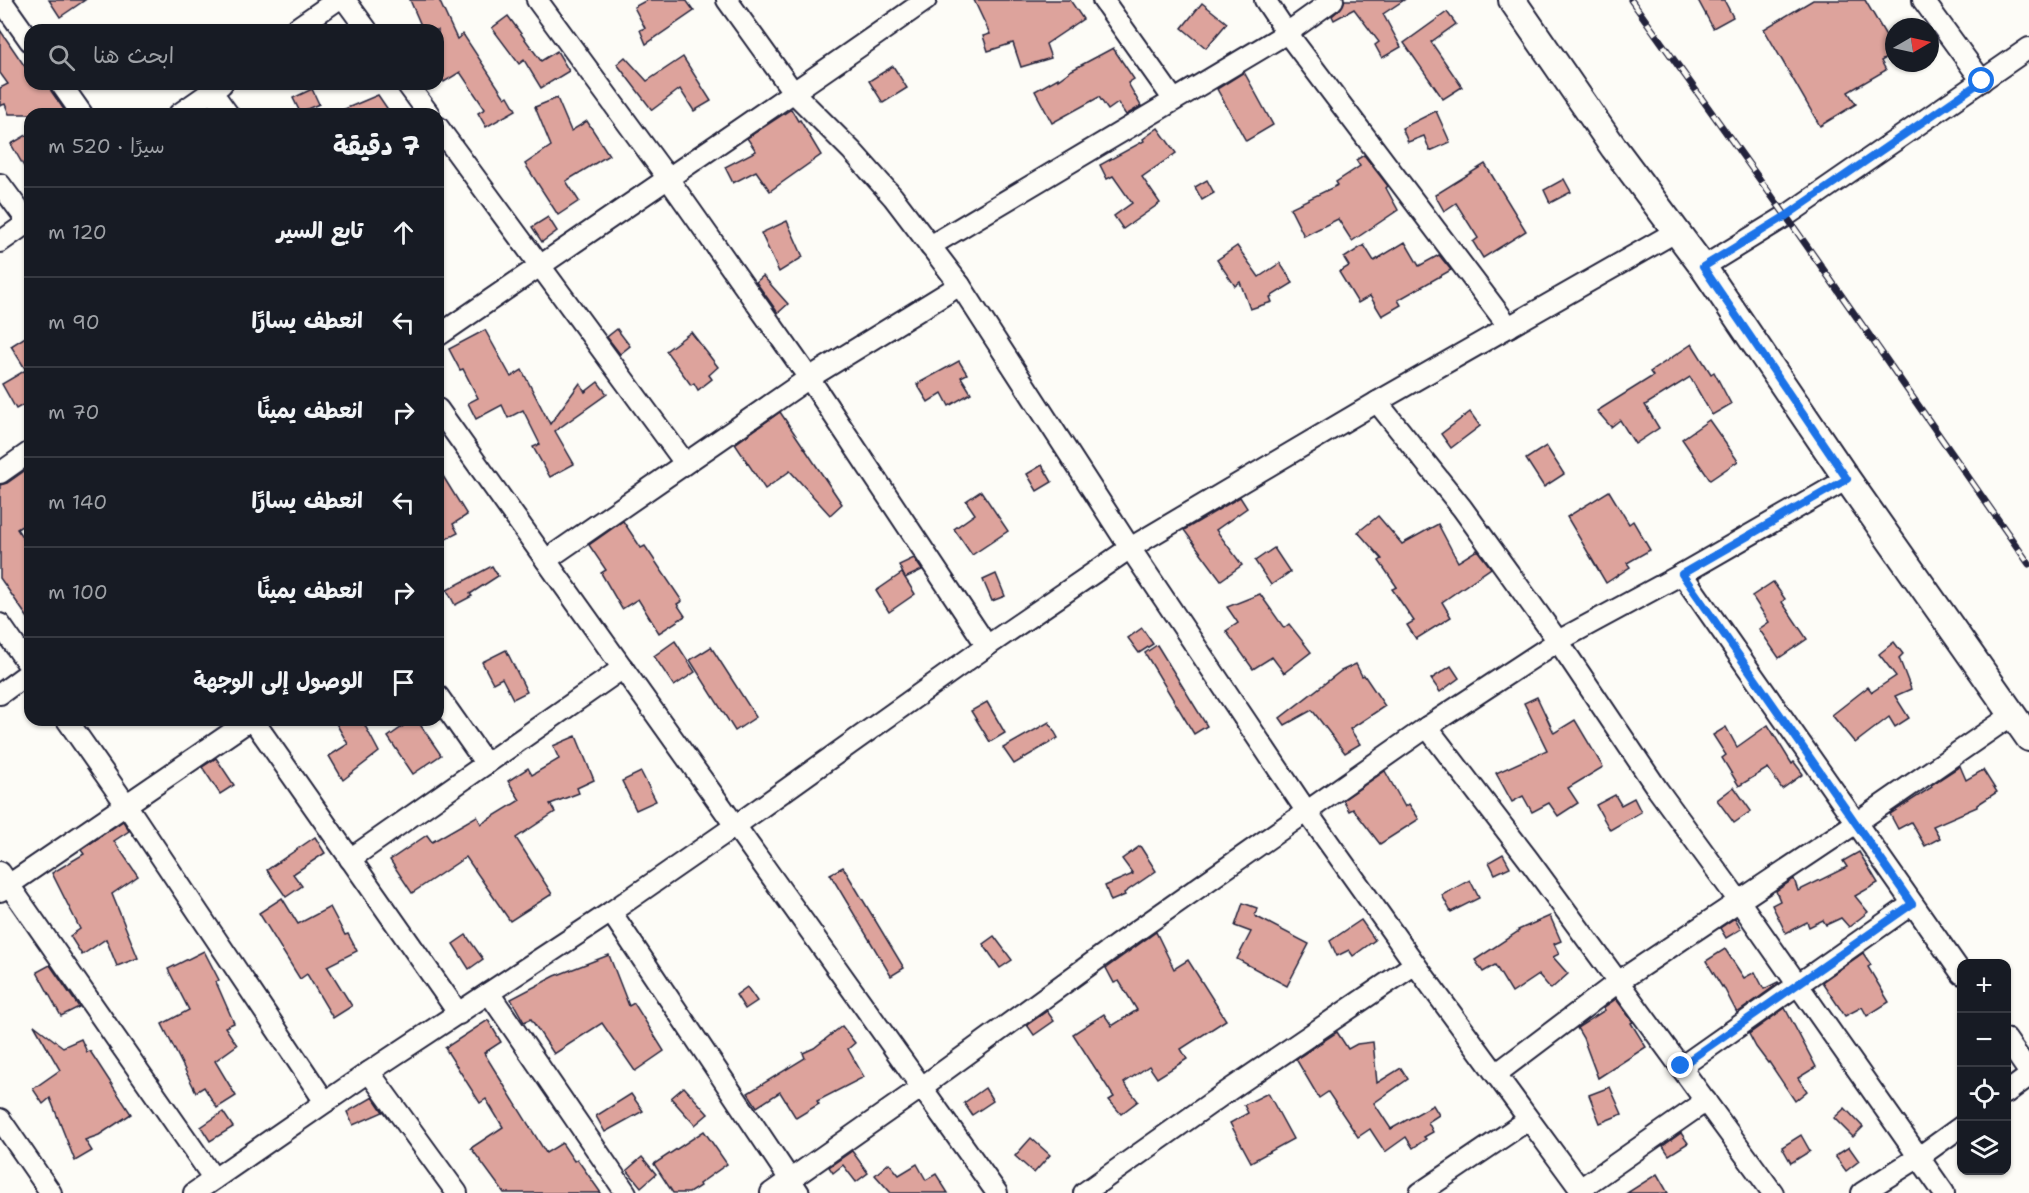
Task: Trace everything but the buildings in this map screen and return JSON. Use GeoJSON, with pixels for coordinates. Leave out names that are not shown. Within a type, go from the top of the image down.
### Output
{"type":"FeatureCollection","features":[{"type":"Feature","properties":{"kind":"street"},"geometry":{"type":"LineString","coordinates":[[1,0],[24,33]]}},
{"type":"Feature","properties":{"kind":"street"},"geometry":{"type":"LineString","coordinates":[[303,24],[337,0]]}},
{"type":"Feature","properties":{"kind":"street"},"geometry":{"type":"LineString","coordinates":[[345,0],[363,24]]}},
{"type":"Feature","properties":{"kind":"street"},"geometry":{"type":"LineString","coordinates":[[537,0],[667,177],[809,378],[987,646]]}},
{"type":"Feature","properties":{"kind":"street"},"geometry":{"type":"LineString","coordinates":[[727,0],[794,93],[852,151],[893,197],[960,285],[1130,548],[1307,812],[1528,1120],[1582,1191],[1706,1101]]}},
{"type":"Feature","properties":{"kind":"street"},"geometry":{"type":"LineString","coordinates":[[444,332],[926,0]]}},
{"type":"Feature","properties":{"kind":"street"},"geometry":{"type":"LineString","coordinates":[[1102,0],[1174,100]]}},
{"type":"Feature","properties":{"kind":"street"},"geometry":{"type":"LineString","coordinates":[[1265,0],[1287,33],[1509,327]]}},
{"type":"Feature","properties":{"kind":"street"},"geometry":{"type":"LineString","coordinates":[[930,246],[1287,33],[1333,0]]}},
{"type":"Feature","properties":{"kind":"street"},"geometry":{"type":"LineString","coordinates":[[1512,0],[1614,148],[1703,267],[1847,479],[2029,738]]}},
{"type":"Feature","properties":{"kind":"street"},"geometry":{"type":"LineString","coordinates":[[1923,0],[1982,81]]}},
{"type":"Feature","properties":{"kind":"street"},"geometry":{"type":"LineString","coordinates":[[1703,267],[1786,216],[2029,48]]}},
{"type":"Feature","properties":{"kind":"street"},"geometry":{"type":"LineString","coordinates":[[65,90],[78,108]]}},
{"type":"Feature","properties":{"kind":"street"},"geometry":{"type":"LineString","coordinates":[[189,108],[214,90]]}},
{"type":"Feature","properties":{"kind":"street"},"geometry":{"type":"LineString","coordinates":[[218,90],[225,108]]}},
{"type":"Feature","properties":{"kind":"street"},"geometry":{"type":"LineString","coordinates":[[411,90],[425,108]]}},
{"type":"Feature","properties":{"kind":"street"},"geometry":{"type":"LineString","coordinates":[[444,135],[685,463]]}},
{"type":"Feature","properties":{"kind":"street"},"geometry":{"type":"LineString","coordinates":[[0,184],[24,215]]}},
{"type":"Feature","properties":{"kind":"street"},"geometry":{"type":"LineString","coordinates":[[0,242],[24,225]]}},
{"type":"Feature","properties":{"kind":"street"},"geometry":{"type":"LineString","coordinates":[[194,1193],[369,1072],[611,912],[987,646],[1130,548],[1377,402],[1677,231]]}},
{"type":"Feature","properties":{"kind":"street"},"geometry":{"type":"LineString","coordinates":[[546,560],[809,378],[960,285]]}},
{"type":"Feature","properties":{"kind":"street"},"geometry":{"type":"LineString","coordinates":[[1377,402],[1462,508],[1558,641],[1658,790],[1739,901],[1944,1193]]}},
{"type":"Feature","properties":{"kind":"street"},"geometry":{"type":"LineString","coordinates":[[444,417],[997,1193]]}},
{"type":"Feature","properties":{"kind":"street"},"geometry":{"type":"LineString","coordinates":[[0,473],[24,456]]}},
{"type":"Feature","properties":{"kind":"street"},"geometry":{"type":"LineString","coordinates":[[771,1193],[794,1186],[922,1087],[1109,951],[1427,727],[1558,641],[1682,574],[1847,479]]}},
{"type":"Feature","properties":{"kind":"street"},"geometry":{"type":"LineString","coordinates":[[1682,574],[1957,967]]}},
{"type":"Feature","properties":{"kind":"street"},"geometry":{"type":"LineString","coordinates":[[0,624],[24,658]]}},
{"type":"Feature","properties":{"kind":"street"},"geometry":{"type":"LineString","coordinates":[[350,859],[623,668]]}},
{"type":"Feature","properties":{"kind":"street"},"geometry":{"type":"LineString","coordinates":[[0,694],[24,676]]}},
{"type":"Feature","properties":{"kind":"street"},"geometry":{"type":"LineString","coordinates":[[444,704],[486,764]]}},
{"type":"Feature","properties":{"kind":"street"},"geometry":{"type":"LineString","coordinates":[[1496,1074],[1618,982],[1856,823],[2012,715]]}},
{"type":"Feature","properties":{"kind":"street"},"geometry":{"type":"LineString","coordinates":[[71,726],[126,803],[325,1102]]}},
{"type":"Feature","properties":{"kind":"street"},"geometry":{"type":"LineString","coordinates":[[214,1179],[3,883],[242,726]]}},
{"type":"Feature","properties":{"kind":"street"},"geometry":{"type":"LineString","coordinates":[[255,726],[459,1014]]}},
{"type":"Feature","properties":{"kind":"street"},"geometry":{"type":"LineString","coordinates":[[1427,727],[1681,1066],[1773,1193]]}},
{"type":"Feature","properties":{"kind":"street"},"geometry":{"type":"LineString","coordinates":[[1681,1066],[1912,904]]}},
{"type":"Feature","properties":{"kind":"street"},"geometry":{"type":"LineString","coordinates":[[611,912],[794,1186]]}},
{"type":"Feature","properties":{"kind":"street"},"geometry":{"type":"LineString","coordinates":[[1084,1193],[1225,1093],[1415,964]]}},
{"type":"Feature","properties":{"kind":"street"},"geometry":{"type":"LineString","coordinates":[[489,993],[626,1193]]}},
{"type":"Feature","properties":{"kind":"street"},"geometry":{"type":"LineString","coordinates":[[2011,1045],[2029,1072]]}},
{"type":"Feature","properties":{"kind":"street"},"geometry":{"type":"LineString","coordinates":[[369,1072],[457,1193]]}},
{"type":"Feature","properties":{"kind":"street"},"geometry":{"type":"LineString","coordinates":[[2011,1090],[2029,1076]]}},
{"type":"Feature","properties":{"kind":"street"},"geometry":{"type":"LineString","coordinates":[[0,1119],[51,1193]]}},
{"type":"Feature","properties":{"kind":"street"},"geometry":{"type":"LineString","coordinates":[[1420,1193],[1528,1120]]}},
{"type":"Feature","properties":{"kind":"street"},"geometry":{"type":"LineString","coordinates":[[1863,1193],[1957,1130]]}},
{"type":"Feature","properties":{"kind":"railway"},"geometry":{"type":"LineString","coordinates":[[1631,0],[1786,216],[2029,564]]}},
{"type":"Feature","properties":{"kind":"route"},"geometry":{"type":"LineString","coordinates":[[1681,1066],[1912,904],[1682,574],[1847,479],[1703,267],[1786,216],[1982,81]]}}]}
